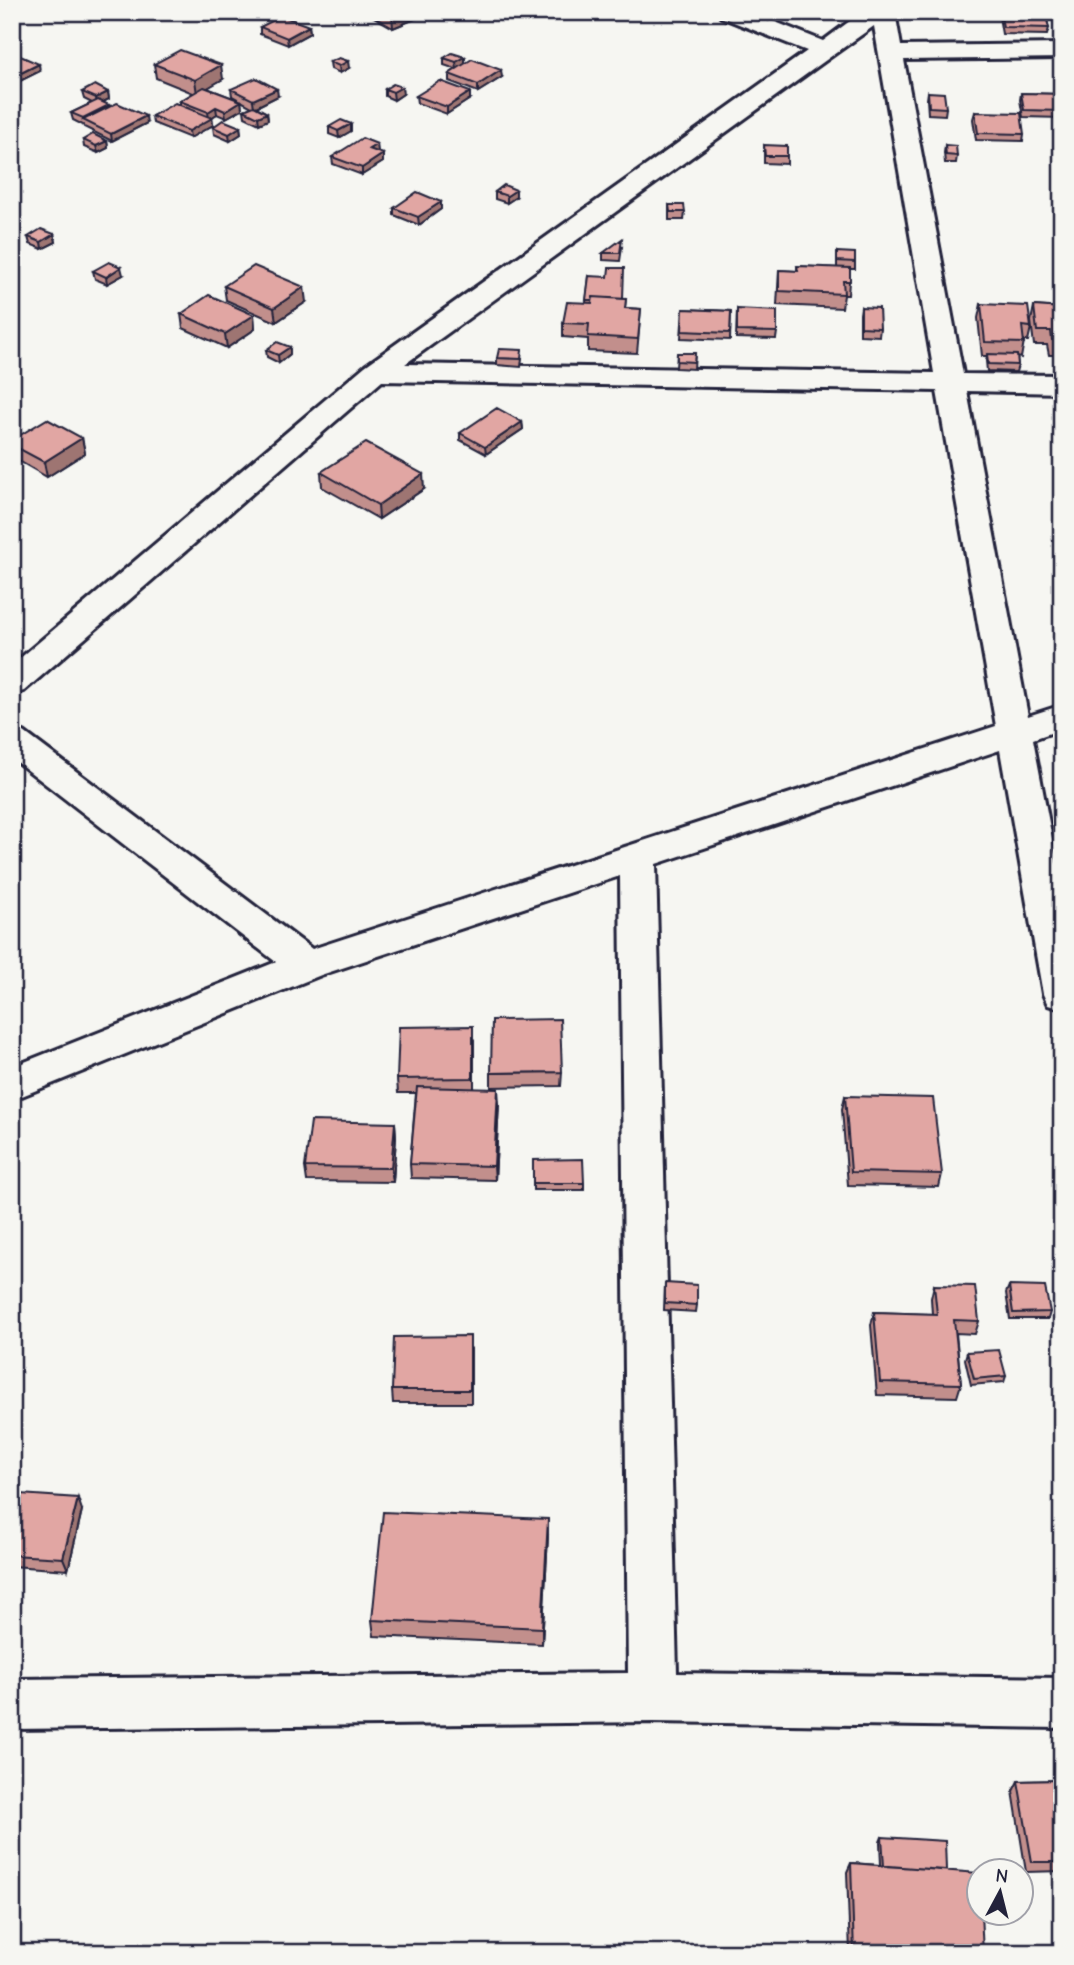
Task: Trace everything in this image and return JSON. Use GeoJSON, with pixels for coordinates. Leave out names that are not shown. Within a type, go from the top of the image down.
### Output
{"type":"FeatureCollection","features":[{"type":"Feature","properties":{"kind":"street"},"geometry":{"type":"LineString","coordinates":[[729,12],[825,50]]}},
{"type":"Feature","properties":{"kind":"street"},"geometry":{"type":"LineString","coordinates":[[12,683],[375,372],[877,12]]}},
{"type":"Feature","properties":{"kind":"street"},"geometry":{"type":"LineString","coordinates":[[883,12],[1062,994]]}},
{"type":"Feature","properties":{"kind":"street"},"geometry":{"type":"LineString","coordinates":[[890,53],[1062,51]]}},
{"type":"Feature","properties":{"kind":"street"},"geometry":{"type":"LineString","coordinates":[[375,372],[1062,384]]}},
{"type":"Feature","properties":{"kind":"street"},"geometry":{"type":"LineString","coordinates":[[12,1084],[307,965],[1062,717]]}},
{"type":"Feature","properties":{"kind":"street"},"geometry":{"type":"LineString","coordinates":[[12,740],[307,965]]}},
{"type":"Feature","properties":{"kind":"street"},"geometry":{"type":"LineString","coordinates":[[638,855],[653,1697]]}},
{"type":"Feature","properties":{"kind":"street"},"geometry":{"type":"LineString","coordinates":[[12,1704],[653,1697],[1062,1703]]}},
{"type":"Feature","properties":{"kind":"building"},"geometry":{"type":"Polygon","coordinates":[[[1000,12],[1045,12],[1049,28],[1003,27],[1000,12]]]}},
{"type":"Feature","properties":{"kind":"building"},"geometry":{"type":"Polygon","coordinates":[[[282,16],[309,26],[287,38],[260,27],[282,16]]]}},
{"type":"Feature","properties":{"kind":"building"},"geometry":{"type":"Polygon","coordinates":[[[180,50],[221,65],[195,80],[154,64],[180,50]]]}},
{"type":"Feature","properties":{"kind":"building"},"geometry":{"type":"Polygon","coordinates":[[[452,53],[465,57],[456,62],[444,58],[452,53]]]}},
{"type":"Feature","properties":{"kind":"building"},"geometry":{"type":"Polygon","coordinates":[[[18,55],[39,64],[12,75],[12,58],[18,55]]]}},
{"type":"Feature","properties":{"kind":"building"},"geometry":{"type":"Polygon","coordinates":[[[339,58],[348,61],[339,66],[330,62],[339,58]]]}},
{"type":"Feature","properties":{"kind":"building"},"geometry":{"type":"Polygon","coordinates":[[[472,59],[501,70],[478,85],[449,74],[472,59]]]}},
{"type":"Feature","properties":{"kind":"building"},"geometry":{"type":"Polygon","coordinates":[[[256,78],[277,89],[253,100],[231,89],[256,78]]]}},
{"type":"Feature","properties":{"kind":"building"},"geometry":{"type":"Polygon","coordinates":[[[440,81],[470,92],[447,107],[416,96],[440,81]]]}},
{"type":"Feature","properties":{"kind":"building"},"geometry":{"type":"Polygon","coordinates":[[[393,84],[402,87],[393,92],[385,89],[393,84]]]}},
{"type":"Feature","properties":{"kind":"building"},"geometry":{"type":"Polygon","coordinates":[[[95,85],[108,92],[96,98],[82,92],[95,85]]]}},
{"type":"Feature","properties":{"kind":"building"},"geometry":{"type":"Polygon","coordinates":[[[204,87],[241,101],[225,111],[216,107],[208,112],[180,101],[204,87]]]}},
{"type":"Feature","properties":{"kind":"building"},"geometry":{"type":"Polygon","coordinates":[[[928,92],[944,93],[946,108],[929,107],[928,92]]]}},
{"type":"Feature","properties":{"kind":"building"},"geometry":{"type":"Polygon","coordinates":[[[1021,93],[1062,94],[1062,111],[1024,110],[1021,93]]]}},
{"type":"Feature","properties":{"kind":"building"},"geometry":{"type":"Polygon","coordinates":[[[98,100],[109,105],[83,118],[71,113],[98,100]]]}},
{"type":"Feature","properties":{"kind":"building"},"geometry":{"type":"Polygon","coordinates":[[[117,103],[146,116],[111,134],[83,120],[117,103]]]}},
{"type":"Feature","properties":{"kind":"building"},"geometry":{"type":"Polygon","coordinates":[[[175,103],[212,118],[189,131],[152,116],[175,103]]]}},
{"type":"Feature","properties":{"kind":"building"},"geometry":{"type":"Polygon","coordinates":[[[254,106],[267,113],[258,117],[244,110],[254,106]]]}},
{"type":"Feature","properties":{"kind":"building"},"geometry":{"type":"Polygon","coordinates":[[[975,112],[1021,113],[1024,134],[978,133],[975,112]]]}},
{"type":"Feature","properties":{"kind":"building"},"geometry":{"type":"Polygon","coordinates":[[[223,120],[240,127],[229,134],[213,127],[223,120]]]}},
{"type":"Feature","properties":{"kind":"building"},"geometry":{"type":"Polygon","coordinates":[[[341,120],[351,124],[338,131],[329,127],[341,120]]]}},
{"type":"Feature","properties":{"kind":"building"},"geometry":{"type":"Polygon","coordinates":[[[93,134],[107,141],[96,146],[83,140],[93,134]]]}},
{"type":"Feature","properties":{"kind":"building"},"geometry":{"type":"Polygon","coordinates":[[[362,138],[377,144],[369,149],[383,154],[362,168],[332,157],[362,138]]]}},
{"type":"Feature","properties":{"kind":"building"},"geometry":{"type":"Polygon","coordinates":[[[764,145],[787,146],[787,156],[765,156],[764,145]]]}},
{"type":"Feature","properties":{"kind":"building"},"geometry":{"type":"Polygon","coordinates":[[[945,145],[956,146],[957,156],[946,155],[945,145]]]}},
{"type":"Feature","properties":{"kind":"building"},"geometry":{"type":"Polygon","coordinates":[[[504,185],[516,190],[507,196],[495,192],[504,185]]]}},
{"type":"Feature","properties":{"kind":"building"},"geometry":{"type":"Polygon","coordinates":[[[417,192],[441,202],[418,217],[394,208],[417,192]]]}},
{"type":"Feature","properties":{"kind":"building"},"geometry":{"type":"Polygon","coordinates":[[[669,205],[684,205],[685,212],[670,212],[669,205]]]}},
{"type":"Feature","properties":{"kind":"building"},"geometry":{"type":"Polygon","coordinates":[[[41,229],[54,234],[41,242],[28,237],[41,229]]]}},
{"type":"Feature","properties":{"kind":"building"},"geometry":{"type":"Polygon","coordinates":[[[622,239],[620,253],[603,253],[622,239]]]}},
{"type":"Feature","properties":{"kind":"building"},"geometry":{"type":"Polygon","coordinates":[[[837,252],[855,253],[855,262],[837,261],[837,252]]]}},
{"type":"Feature","properties":{"kind":"building"},"geometry":{"type":"Polygon","coordinates":[[[109,262],[121,267],[106,277],[93,271],[109,262]]]}},
{"type":"Feature","properties":{"kind":"building"},"geometry":{"type":"Polygon","coordinates":[[[254,266],[304,287],[274,308],[224,286],[254,266]]]}},
{"type":"Feature","properties":{"kind":"building"},"geometry":{"type":"Polygon","coordinates":[[[797,266],[850,268],[850,281],[843,281],[844,294],[779,291],[779,270],[798,271],[797,266]]]}},
{"type":"Feature","properties":{"kind":"building"},"geometry":{"type":"Polygon","coordinates":[[[609,268],[624,268],[623,299],[593,297],[592,300],[586,300],[589,276],[608,277],[609,268]]]}},
{"type":"Feature","properties":{"kind":"building"},"geometry":{"type":"Polygon","coordinates":[[[209,295],[254,315],[225,334],[181,314],[209,295]]]}},
{"type":"Feature","properties":{"kind":"building"},"geometry":{"type":"Polygon","coordinates":[[[593,297],[626,299],[625,308],[641,309],[638,339],[588,336],[589,324],[563,323],[567,302],[592,303],[593,297]]]}},
{"type":"Feature","properties":{"kind":"building"},"geometry":{"type":"Polygon","coordinates":[[[981,304],[1028,306],[1031,327],[1022,326],[1024,343],[985,342],[981,304]]]}},
{"type":"Feature","properties":{"kind":"building"},"geometry":{"type":"Polygon","coordinates":[[[1034,306],[1062,308],[1062,341],[1052,340],[1051,331],[1037,331],[1034,306]]]}},
{"type":"Feature","properties":{"kind":"building"},"geometry":{"type":"Polygon","coordinates":[[[861,307],[879,308],[880,328],[861,327],[861,307]]]}},
{"type":"Feature","properties":{"kind":"building"},"geometry":{"type":"Polygon","coordinates":[[[683,309],[731,311],[730,333],[682,331],[683,309]]]}},
{"type":"Feature","properties":{"kind":"building"},"geometry":{"type":"Polygon","coordinates":[[[737,309],[777,311],[777,332],[737,331],[737,309]]]}},
{"type":"Feature","properties":{"kind":"building"},"geometry":{"type":"Polygon","coordinates":[[[277,342],[290,347],[278,355],[266,350],[277,342]]]}},
{"type":"Feature","properties":{"kind":"building"},"geometry":{"type":"Polygon","coordinates":[[[499,349],[522,350],[521,359],[497,358],[499,349]]]}},
{"type":"Feature","properties":{"kind":"building"},"geometry":{"type":"Polygon","coordinates":[[[677,353],[695,353],[694,362],[677,361],[677,353]]]}},
{"type":"Feature","properties":{"kind":"building"},"geometry":{"type":"Polygon","coordinates":[[[987,354],[1017,355],[1018,365],[988,364],[987,354]]]}},
{"type":"Feature","properties":{"kind":"building"},"geometry":{"type":"Polygon","coordinates":[[[497,408],[522,422],[485,447],[460,433],[497,408]]]}},
{"type":"Feature","properties":{"kind":"building"},"geometry":{"type":"Polygon","coordinates":[[[47,419],[82,438],[44,462],[12,445],[12,440],[47,419]]]}},
{"type":"Feature","properties":{"kind":"building"},"geometry":{"type":"Polygon","coordinates":[[[366,443],[423,474],[378,505],[321,472],[366,443]]]}},
{"type":"Feature","properties":{"kind":"building"},"geometry":{"type":"Polygon","coordinates":[[[560,1019],[562,1072],[491,1073],[492,1020],[560,1019]]]}},
{"type":"Feature","properties":{"kind":"building"},"geometry":{"type":"Polygon","coordinates":[[[473,1026],[473,1078],[397,1079],[399,1027],[473,1026]]]}},
{"type":"Feature","properties":{"kind":"building"},"geometry":{"type":"Polygon","coordinates":[[[417,1087],[498,1089],[494,1166],[410,1164],[417,1087]]]}},
{"type":"Feature","properties":{"kind":"building"},"geometry":{"type":"Polygon","coordinates":[[[845,1096],[933,1098],[942,1174],[851,1172],[845,1096]]]}},
{"type":"Feature","properties":{"kind":"building"},"geometry":{"type":"Polygon","coordinates":[[[311,1121],[395,1123],[391,1168],[305,1167],[311,1121]]]}},
{"type":"Feature","properties":{"kind":"building"},"geometry":{"type":"Polygon","coordinates":[[[583,1159],[584,1183],[533,1183],[533,1160],[583,1159]]]}},
{"type":"Feature","properties":{"kind":"building"},"geometry":{"type":"Polygon","coordinates":[[[665,1283],[697,1285],[697,1305],[665,1303],[665,1283]]]}},
{"type":"Feature","properties":{"kind":"building"},"geometry":{"type":"Polygon","coordinates":[[[934,1285],[975,1286],[979,1321],[954,1320],[961,1384],[880,1382],[874,1312],[937,1314],[934,1285]]]}},
{"type":"Feature","properties":{"kind":"building"},"geometry":{"type":"Polygon","coordinates":[[[1009,1286],[1045,1287],[1050,1312],[1013,1313],[1009,1286]]]}},
{"type":"Feature","properties":{"kind":"building"},"geometry":{"type":"Polygon","coordinates":[[[470,1336],[470,1390],[392,1390],[394,1337],[470,1336]]]}},
{"type":"Feature","properties":{"kind":"building"},"geometry":{"type":"Polygon","coordinates":[[[999,1350],[1006,1376],[974,1379],[967,1352],[999,1350]]]}},
{"type":"Feature","properties":{"kind":"building"},"geometry":{"type":"Polygon","coordinates":[[[20,1494],[78,1498],[63,1558],[12,1555],[12,1522],[20,1494]]]}},
{"type":"Feature","properties":{"kind":"building"},"geometry":{"type":"Polygon","coordinates":[[[383,1512],[548,1519],[542,1628],[372,1620],[383,1512]]]}},
{"type":"Feature","properties":{"kind":"building"},"geometry":{"type":"Polygon","coordinates":[[[1062,1780],[1062,1862],[1036,1862],[1036,1856],[1031,1856],[1018,1781],[1062,1780]]]}},
{"type":"Feature","properties":{"kind":"building"},"geometry":{"type":"Polygon","coordinates":[[[882,1837],[945,1841],[946,1870],[884,1866],[882,1837]]]}},
{"type":"Feature","properties":{"kind":"building"},"geometry":{"type":"Polygon","coordinates":[[[851,1863],[965,1872],[965,1926],[982,1926],[983,1953],[854,1953],[851,1863]]]}},
{"type":"Feature","properties":{"kind":"building"},"geometry":{"type":"Polygon","coordinates":[[[1013,1948],[1062,1949],[1062,1953],[1014,1953],[1013,1948]]]}}]}
